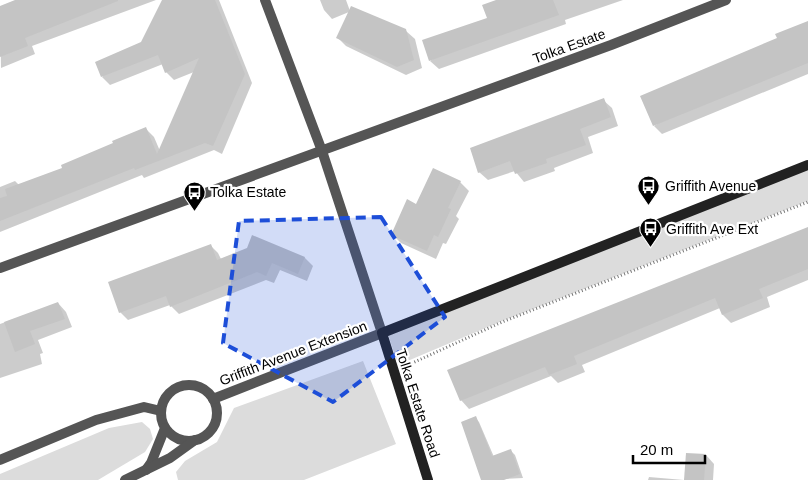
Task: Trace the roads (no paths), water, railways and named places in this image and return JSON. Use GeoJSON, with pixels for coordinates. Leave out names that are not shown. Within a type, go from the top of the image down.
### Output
{"type":"FeatureCollection","features":[{"type":"Feature","properties":{"kind":"main road"},"geometry":{"type":"LineString","coordinates":[[382,333],[808,165]]}},
{"type":"Feature","properties":{"kind":"main road","name":"Tolka Estate Road"},"geometry":{"type":"LineString","coordinates":[[382,333],[428,480]]}},
{"type":"Feature","properties":{"kind":"street"},"geometry":{"type":"LineString","coordinates":[[265,0],[322,151],[382,333]]}},
{"type":"Feature","properties":{"kind":"street","name":"Tolka Estate"},"geometry":{"type":"LineString","coordinates":[[0,268],[657,28],[726,0]]}},
{"type":"Feature","properties":{"kind":"street","name":"Griffith Avenue Extension"},"geometry":{"type":"LineString","coordinates":[[213,399],[382,333]]}},
{"type":"Feature","properties":{"kind":"street","name":"Griffith Avenue Extension"},"geometry":{"type":"LineString","coordinates":[[161,411],[168,395],[183,386],[200,387],[213,399],[217,407],[214,425],[209,432],[195,440]]}},
{"type":"Feature","properties":{"kind":"street"},"geometry":{"type":"LineString","coordinates":[[0,460],[96,420],[144,407],[161,411],[166,428],[179,439],[195,440]]}},
{"type":"Feature","properties":{"kind":"street"},"geometry":{"type":"LineString","coordinates":[[145,471],[151,463],[166,428]]}},
{"type":"Feature","properties":{"kind":"street"},"geometry":{"type":"LineString","coordinates":[[125,480],[170,458],[195,440]]}},
{"type":"Feature","properties":{"kind":"place","name":"Griffith Avenue"},"geometry":{"type":"Point","coordinates":[649,205]}},
{"type":"Feature","properties":{"kind":"place","name":"Tolka Estate"},"geometry":{"type":"Point","coordinates":[194,211]}},
{"type":"Feature","properties":{"kind":"place","name":"Griffith Ave Ext"},"geometry":{"type":"Point","coordinates":[650,248]}}]}
